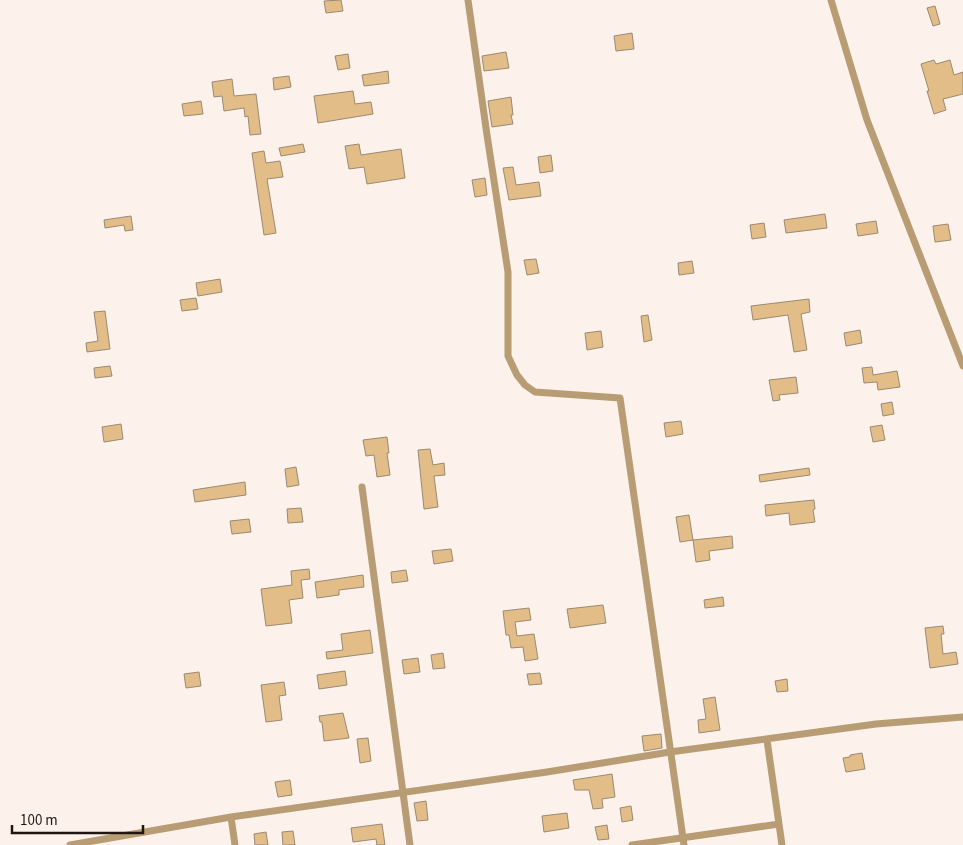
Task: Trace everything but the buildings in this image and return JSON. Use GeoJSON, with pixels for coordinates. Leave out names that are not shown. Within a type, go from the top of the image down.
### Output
{"type":"FeatureCollection","features":[{"type":"Feature","properties":{"kind":"street"},"geometry":{"type":"LineString","coordinates":[[468,0],[508,272],[508,356],[517,375],[525,386],[535,392],[620,398],[684,841]]}},
{"type":"Feature","properties":{"kind":"street"},"geometry":{"type":"LineString","coordinates":[[831,0],[867,120],[963,366]]}},
{"type":"Feature","properties":{"kind":"street"},"geometry":{"type":"LineString","coordinates":[[362,486],[410,845]]}},
{"type":"Feature","properties":{"kind":"street"},"geometry":{"type":"LineString","coordinates":[[70,845],[231,816],[670,752],[876,724],[963,717]]}},
{"type":"Feature","properties":{"kind":"street"},"geometry":{"type":"LineString","coordinates":[[767,740],[782,845]]}},
{"type":"Feature","properties":{"kind":"street"},"geometry":{"type":"LineString","coordinates":[[231,816],[235,845]]}},
{"type":"Feature","properties":{"kind":"street"},"geometry":{"type":"LineString","coordinates":[[632,845],[684,841],[778,824]]}}]}
